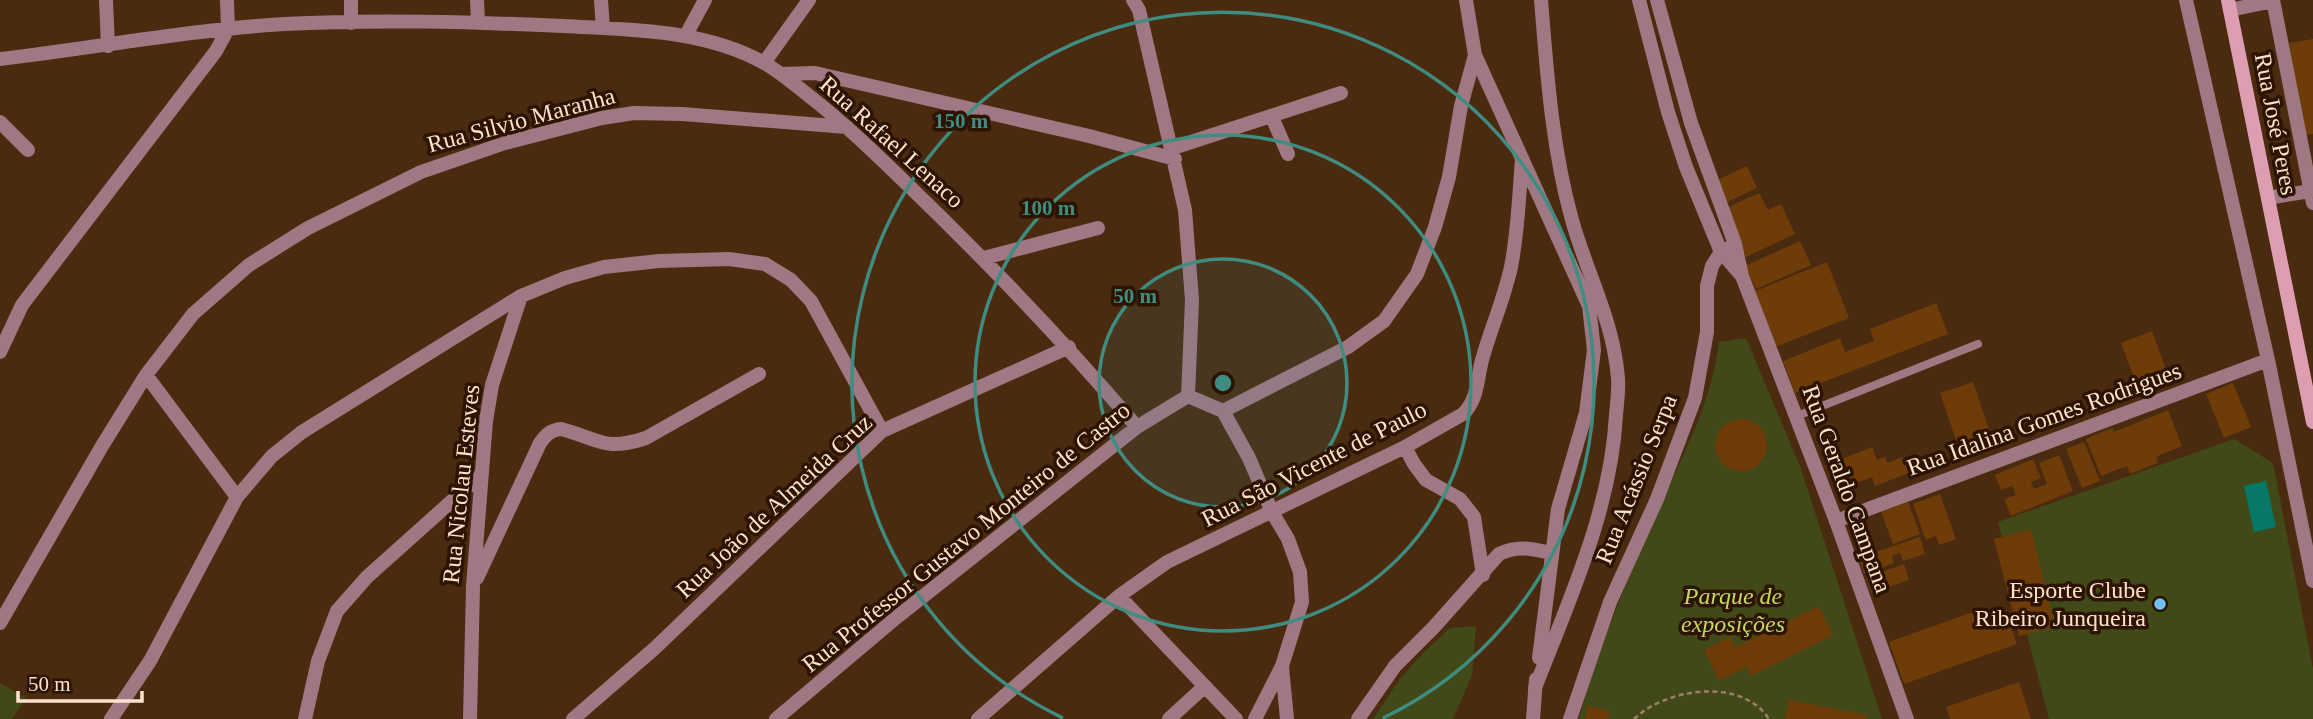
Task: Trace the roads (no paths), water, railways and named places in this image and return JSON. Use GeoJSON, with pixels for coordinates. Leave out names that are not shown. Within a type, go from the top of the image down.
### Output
{"type":"FeatureCollection","features":[{"type":"Feature","properties":{"kind":"main road","name":"Rua José Peres"},"geometry":{"type":"LineString","coordinates":[[2229,5],[2313,422]]}},
{"type":"Feature","properties":{"kind":"street"},"geometry":{"type":"LineString","coordinates":[[106,0],[107,46]]}},
{"type":"Feature","properties":{"kind":"street"},"geometry":{"type":"LineString","coordinates":[[0,352],[22,305],[216,51],[228,29],[227,0]]}},
{"type":"Feature","properties":{"kind":"street"},"geometry":{"type":"LineString","coordinates":[[351,0],[352,23]]}},
{"type":"Feature","properties":{"kind":"street"},"geometry":{"type":"LineString","coordinates":[[477,0],[478,22]]}},
{"type":"Feature","properties":{"kind":"street"},"geometry":{"type":"LineString","coordinates":[[601,0],[603,28]]}},
{"type":"Feature","properties":{"kind":"street"},"geometry":{"type":"LineString","coordinates":[[686,35],[705,0]]}},
{"type":"Feature","properties":{"kind":"street"},"geometry":{"type":"LineString","coordinates":[[764,63],[809,0]]}},
{"type":"Feature","properties":{"kind":"street"},"geometry":{"type":"LineString","coordinates":[[1133,0],[1139,10],[1185,210],[1192,300],[1188,396],[1223,411],[1250,458],[1272,512],[1288,539],[1300,572],[1302,602],[1282,666],[1255,719]]}},
{"type":"Feature","properties":{"kind":"street"},"geometry":{"type":"LineString","coordinates":[[1466,0],[1475,55],[1522,160],[1596,304],[1594,350],[1586,413],[1558,509],[1551,553],[1547,610],[1533,719]]}},
{"type":"Feature","properties":{"kind":"street"},"geometry":{"type":"LineString","coordinates":[[1535,688],[1601,509],[1615,436],[1618,379],[1572,222],[1556,155],[1541,0]]}},
{"type":"Feature","properties":{"kind":"street"},"geometry":{"type":"LineString","coordinates":[[1639,0],[1668,112],[1686,167],[1721,252],[1735,244],[1691,123],[1657,0]]}},
{"type":"Feature","properties":{"kind":"street"},"geometry":{"type":"LineString","coordinates":[[2186,0],[2268,360],[2313,581]]}},
{"type":"Feature","properties":{"kind":"street"},"geometry":{"type":"LineString","coordinates":[[2229,5],[2273,1],[2312,197],[2268,198]]}},
{"type":"Feature","properties":{"kind":"street","name":"Rua Rafael Lenaco"},"geometry":{"type":"LineString","coordinates":[[0,59],[285,24],[478,22],[603,28],[686,35],[720,45],[764,63],[848,127],[984,258],[1069,347],[1137,427]]}},
{"type":"Feature","properties":{"kind":"street"},"geometry":{"type":"LineString","coordinates":[[1223,411],[1348,348],[1384,321],[1417,274],[1435,227],[1449,177],[1461,106],[1475,55]]}},
{"type":"Feature","properties":{"kind":"street"},"geometry":{"type":"LineString","coordinates":[[781,74],[815,73],[1174,153],[1341,93]]}},
{"type":"Feature","properties":{"kind":"street","name":"Rua Silvio Maranha"},"geometry":{"type":"LineString","coordinates":[[0,623],[146,375],[193,314],[249,265],[308,228],[421,172],[505,143],[602,118],[634,113],[682,114],[848,127]]}},
{"type":"Feature","properties":{"kind":"street"},"geometry":{"type":"LineString","coordinates":[[1272,117],[1288,154]]}},
{"type":"Feature","properties":{"kind":"street"},"geometry":{"type":"LineString","coordinates":[[0,122],[28,150]]}},
{"type":"Feature","properties":{"kind":"street","name":"Rua São Vicente de Paulo"},"geometry":{"type":"LineString","coordinates":[[978,719],[1119,596],[1167,562],[1405,447],[1463,414],[1473,402],[1481,364],[1511,265],[1518,222],[1522,160]]}},
{"type":"Feature","properties":{"kind":"street"},"geometry":{"type":"LineString","coordinates":[[984,258],[1098,228]]}},
{"type":"Feature","properties":{"kind":"street","name":"Rua Geraldo Campana"},"geometry":{"type":"LineString","coordinates":[[1735,244],[1742,276],[1797,416],[1907,719]]}},
{"type":"Feature","properties":{"kind":"street","name":"Rua Geraldo Campana"},"geometry":{"type":"LineString","coordinates":[[1721,252],[1742,276]]}},
{"type":"Feature","properties":{"kind":"street","name":"Rua Acássio Serpa"},"geometry":{"type":"LineString","coordinates":[[1570,719],[1610,602],[1657,499],[1695,398],[1707,332],[1707,286],[1712,266],[1721,252]]}},
{"type":"Feature","properties":{"kind":"street"},"geometry":{"type":"LineString","coordinates":[[111,719],[150,661],[237,497],[272,456],[302,432],[521,296],[565,278],[604,267],[659,261],[729,258],[765,264],[791,280],[811,301],[882,431]]}},
{"type":"Feature","properties":{"kind":"street","name":"Rua Nicolau Esteves"},"geometry":{"type":"LineString","coordinates":[[470,719],[473,586],[486,421],[492,385],[521,296]]}},
{"type":"Feature","properties":{"kind":"street","name":"Rua João de Almeida Cruz"},"geometry":{"type":"LineString","coordinates":[[573,719],[655,648],[882,431],[1069,347]]}},
{"type":"Feature","properties":{"kind":"street","name":"Rua Idalina Gomes Rodrigues"},"geometry":{"type":"LineString","coordinates":[[1836,521],[2268,360]]}},
{"type":"Feature","properties":{"kind":"street"},"geometry":{"type":"LineString","coordinates":[[473,586],[546,435],[561,429],[599,443],[629,444],[646,438],[760,374]]}},
{"type":"Feature","properties":{"kind":"street"},"geometry":{"type":"LineString","coordinates":[[146,375],[237,497]]}},
{"type":"Feature","properties":{"kind":"street","name":"Rua Professor Gustavo Monteiro de Castro"},"geometry":{"type":"LineString","coordinates":[[776,719],[897,617],[1137,427],[1188,396]]}},
{"type":"Feature","properties":{"kind":"street"},"geometry":{"type":"LineString","coordinates":[[1405,447],[1426,480],[1460,499],[1474,517],[1483,575]]}},
{"type":"Feature","properties":{"kind":"street"},"geometry":{"type":"LineString","coordinates":[[305,719],[318,661],[337,611],[367,577],[482,474]]}},
{"type":"Feature","properties":{"kind":"street"},"geometry":{"type":"LineString","coordinates":[[1358,719],[1395,666],[1483,575],[1499,554],[1512,548],[1551,553]]}},
{"type":"Feature","properties":{"kind":"street"},"geometry":{"type":"LineString","coordinates":[[1119,596],[1236,719]]}},
{"type":"Feature","properties":{"kind":"street"},"geometry":{"type":"LineString","coordinates":[[1282,666],[1287,719]]}},
{"type":"Feature","properties":{"kind":"street"},"geometry":{"type":"LineString","coordinates":[[1169,719],[1205,686]]}},
{"type":"Feature","properties":{"kind":"lane"},"geometry":{"type":"LineString","coordinates":[[1797,416],[1978,344]]}},
{"type":"Feature","properties":{"kind":"water"},"geometry":{"type":"Polygon","coordinates":[[[2266,481],[2276,527],[2254,532],[2244,486],[2266,481]]]}},
{"type":"Feature","properties":{"kind":"place","name":"Esporte Clube Ribeiro Junqueira"},"geometry":{"type":"Point","coordinates":[2160,604]}},
{"type":"Feature","properties":{"kind":"park label","name":"Parque de exposições"},"geometry":{"type":"Point","coordinates":[1733,610]}}]}
